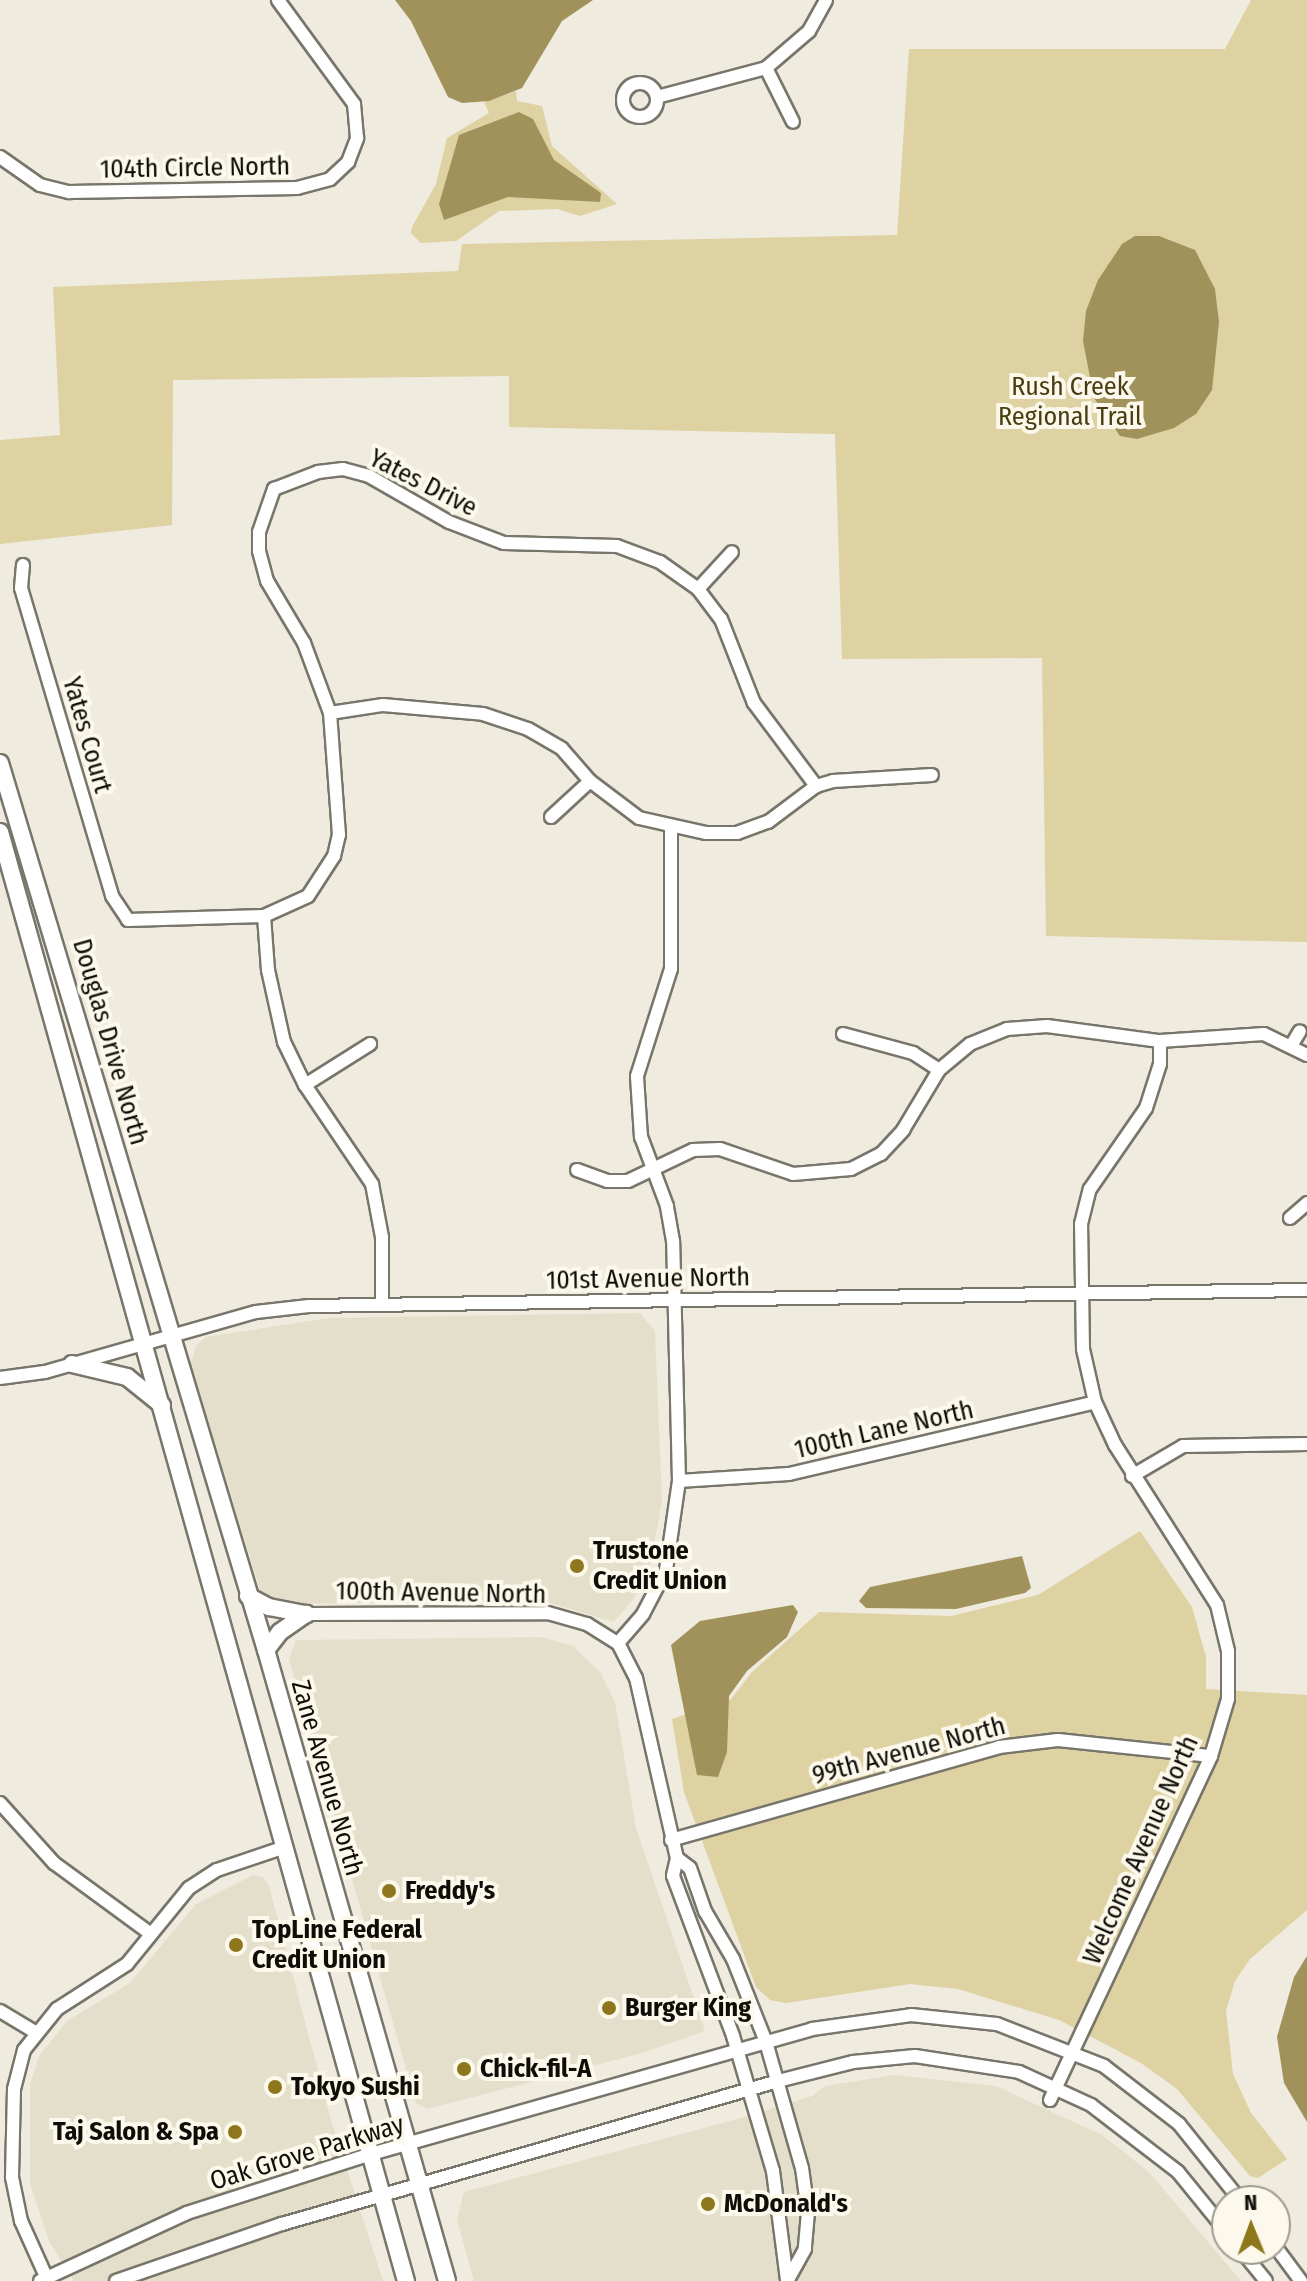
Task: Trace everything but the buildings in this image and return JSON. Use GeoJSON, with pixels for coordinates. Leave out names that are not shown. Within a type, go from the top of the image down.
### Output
{"type":"FeatureCollection","features":[{"type":"Feature","properties":{"kind":"main road","name":"Douglas Drive North"},"geometry":{"type":"LineString","coordinates":[[0,763],[168,1335]]}},
{"type":"Feature","properties":{"kind":"main road","name":"Douglas Drive North"},"geometry":{"type":"LineString","coordinates":[[0,832],[144,1342]]}},
{"type":"Feature","properties":{"kind":"main road","name":"Zane Avenue North"},"geometry":{"type":"LineString","coordinates":[[168,1335],[266,1650],[447,2281]]}},
{"type":"Feature","properties":{"kind":"main road"},"geometry":{"type":"LineString","coordinates":[[144,1342],[282,1848],[406,2281]]}},
{"type":"Feature","properties":{"kind":"main road"},"geometry":{"type":"LineString","coordinates":[[72,1364],[127,1377],[162,1405]]}},
{"type":"Feature","properties":{"kind":"main road"},"geometry":{"type":"LineString","coordinates":[[248,1596],[269,1607],[306,1614]]}},
{"type":"Feature","properties":{"kind":"main road"},"geometry":{"type":"LineString","coordinates":[[266,1650],[280,1632],[306,1614]]}},
{"type":"Feature","properties":{"kind":"street","name":"104th Circle North"},"geometry":{"type":"LineString","coordinates":[[0,157],[40,185],[69,192],[297,188],[330,179],[348,162],[357,138],[354,104],[278,0]]}},
{"type":"Feature","properties":{"kind":"street"},"geometry":{"type":"LineString","coordinates":[[657,97],[766,68],[809,31],[826,0]]}},
{"type":"Feature","properties":{"kind":"street"},"geometry":{"type":"LineString","coordinates":[[766,68],[793,122]]}},
{"type":"Feature","properties":{"kind":"street","name":"Yates Drive"},"geometry":{"type":"LineString","coordinates":[[121,915],[144,922],[264,916],[308,896],[334,856],[339,835],[330,713],[304,643],[267,581],[259,551],[259,532],[274,489],[291,480],[343,469],[369,476],[472,533],[533,546],[617,546],[660,562],[698,589],[721,619],[754,703],[816,786]]}},
{"type":"Feature","properties":{"kind":"street"},"geometry":{"type":"LineString","coordinates":[[698,589],[732,552]]}},
{"type":"Feature","properties":{"kind":"street","name":"Yates Court"},"geometry":{"type":"LineString","coordinates":[[23,565],[21,588],[121,915]]}},
{"type":"Feature","properties":{"kind":"street"},"geometry":{"type":"LineString","coordinates":[[330,713],[383,705],[483,714],[528,729],[562,749],[590,781],[639,818],[671,829],[737,833],[768,822],[816,786],[852,777],[932,775]]}},
{"type":"Feature","properties":{"kind":"street"},"geometry":{"type":"LineString","coordinates":[[551,817],[590,781]]}},
{"type":"Feature","properties":{"kind":"street"},"geometry":{"type":"LineString","coordinates":[[671,829],[671,969],[637,1076],[641,1137],[655,1167],[667,1206],[676,1300],[679,1481],[666,1570],[643,1614],[618,1643],[636,1678],[677,1858],[673,1876],[737,2050],[773,2171],[787,2281]]}},
{"type":"Feature","properties":{"kind":"street"},"geometry":{"type":"LineString","coordinates":[[264,916],[268,970],[284,1042],[305,1085],[372,1184],[382,1237],[382,1305]]}},
{"type":"Feature","properties":{"kind":"street"},"geometry":{"type":"LineString","coordinates":[[577,1170],[607,1181],[628,1181],[693,1150],[720,1149],[793,1174],[851,1169],[881,1154],[903,1130],[939,1070],[970,1044],[1007,1029],[1047,1026],[1160,1041],[1244,1033],[1291,1046],[1307,1055]]}},
{"type":"Feature","properties":{"kind":"street"},"geometry":{"type":"LineString","coordinates":[[1291,1046],[1300,1031]]}},
{"type":"Feature","properties":{"kind":"street"},"geometry":{"type":"LineString","coordinates":[[843,1034],[913,1053],[939,1070]]}},
{"type":"Feature","properties":{"kind":"street","name":"Welcome Avenue North"},"geometry":{"type":"LineString","coordinates":[[1050,2100],[1211,1756],[1228,1699],[1228,1651],[1217,1605],[1132,1476],[1095,1402],[1083,1349],[1081,1224],[1090,1189],[1146,1108],[1160,1064],[1160,1041]]}},
{"type":"Feature","properties":{"kind":"street"},"geometry":{"type":"LineString","coordinates":[[305,1085],[370,1044]]}},
{"type":"Feature","properties":{"kind":"street"},"geometry":{"type":"LineString","coordinates":[[1290,1218],[1307,1203]]}},
{"type":"Feature","properties":{"kind":"street","name":"101st Avenue North"},"geometry":{"type":"LineString","coordinates":[[0,1378],[72,1364],[256,1312],[382,1305],[1307,1290]]}},
{"type":"Feature","properties":{"kind":"street","name":"100th Lane North"},"geometry":{"type":"LineString","coordinates":[[679,1481],[774,1477],[1018,1424],[1095,1402]]}},
{"type":"Feature","properties":{"kind":"street"},"geometry":{"type":"LineString","coordinates":[[1132,1476],[1183,1446],[1307,1444]]}},
{"type":"Feature","properties":{"kind":"street","name":"100th Avenue North"},"geometry":{"type":"LineString","coordinates":[[306,1614],[548,1613],[587,1624],[618,1643]]}},
{"type":"Feature","properties":{"kind":"street","name":"99th Avenue North"},"geometry":{"type":"LineString","coordinates":[[671,1840],[999,1747],[1058,1740],[1211,1756]]}},
{"type":"Feature","properties":{"kind":"street"},"geometry":{"type":"LineString","coordinates":[[0,1803],[54,1863],[151,1934]]}},
{"type":"Feature","properties":{"kind":"street"},"geometry":{"type":"LineString","coordinates":[[45,2280],[6,2177],[17,2068],[35,2032],[64,2004],[113,1977],[200,1879],[282,1848]]}},
{"type":"Feature","properties":{"kind":"street"},"geometry":{"type":"LineString","coordinates":[[677,1858],[690,1868],[766,2042],[802,2168],[808,2212],[805,2249],[787,2281]]}},
{"type":"Feature","properties":{"kind":"street"},"geometry":{"type":"LineString","coordinates":[[0,2011],[35,2032]]}},
{"type":"Feature","properties":{"kind":"street","name":"Oak Grove Parkway"},"geometry":{"type":"LineString","coordinates":[[45,2280],[187,2213],[371,2154],[843,2022],[911,2015],[997,2024],[1073,2051],[1159,2105],[1200,2147],[1229,2185]]}},
{"type":"Feature","properties":{"kind":"street"},"geometry":{"type":"LineString","coordinates":[[116,2281],[209,2246],[778,2081],[853,2062],[915,2056],[988,2065],[1056,2087],[1150,2147],[1211,2214]]}},
{"type":"Feature","properties":{"kind":"street"},"geometry":{"type":"LineString","coordinates":[[1253,2265],[1266,2281]]}},
{"type":"Feature","properties":{"kind":"shaded area"},"geometry":{"type":"Polygon","coordinates":[[[395,0],[593,0],[562,21],[522,88],[489,101],[462,103],[448,97],[411,21],[395,0]]]}},
{"type":"Feature","properties":{"kind":"shaded area"},"geometry":{"type":"Polygon","coordinates":[[[519,112],[533,119],[554,160],[601,193],[600,202],[508,197],[444,220],[439,204],[459,135],[519,112]]]}},
{"type":"Feature","properties":{"kind":"shaded area"},"geometry":{"type":"Polygon","coordinates":[[[1135,236],[1159,236],[1195,250],[1215,289],[1219,322],[1212,390],[1196,414],[1174,428],[1137,439],[1120,436],[1094,398],[1083,341],[1086,311],[1098,280],[1122,244],[1135,236]]]}},
{"type":"Feature","properties":{"kind":"shaded area"},"geometry":{"type":"Polygon","coordinates":[[[640,1313],[655,1331],[662,1501],[650,1566],[638,1593],[614,1622],[544,1601],[278,1604],[261,1593],[191,1364],[196,1345],[206,1337],[329,1318],[640,1313]]]}},
{"type":"Feature","properties":{"kind":"shaded area"},"geometry":{"type":"Polygon","coordinates":[[[1022,1556],[1031,1588],[1025,1593],[956,1609],[866,1608],[859,1601],[870,1587],[1022,1556]]]}},
{"type":"Feature","properties":{"kind":"shaded area"},"geometry":{"type":"Polygon","coordinates":[[[793,1605],[798,1612],[787,1637],[747,1671],[729,1696],[727,1752],[718,1777],[697,1775],[671,1645],[700,1621],[793,1605]]]}},
{"type":"Feature","properties":{"kind":"shaded area"},"geometry":{"type":"Polygon","coordinates":[[[541,1637],[573,1646],[600,1672],[615,1702],[636,1828],[705,2031],[642,2053],[427,2109],[416,2103],[289,1659],[296,1640],[541,1637]]]}},
{"type":"Feature","properties":{"kind":"shaded area"},"geometry":{"type":"Polygon","coordinates":[[[253,1875],[263,1877],[269,1886],[331,2120],[383,2281],[74,2281],[49,2241],[30,2184],[30,2085],[39,2056],[67,2021],[130,1983],[196,1904],[253,1875]]]}},
{"type":"Feature","properties":{"kind":"shaded area"},"geometry":{"type":"Polygon","coordinates":[[[1307,1956],[1307,2122],[1284,2083],[1277,2037],[1294,1977],[1307,1956]]]}},
{"type":"Feature","properties":{"kind":"shaded area"},"geometry":{"type":"Polygon","coordinates":[[[894,2075],[996,2086],[1102,2135],[1149,2172],[1211,2245],[1211,2265],[1227,2265],[1241,2281],[474,2281],[457,2220],[464,2192],[734,2120],[812,2096],[825,2086],[894,2075]]]}},
{"type":"Feature","properties":{"kind":"green space","name":"Rush Creek Regional Trail"},"geometry":{"type":"Polygon","coordinates":[[[1251,0],[1307,0],[1307,942],[1046,936],[1042,658],[842,659],[835,434],[509,427],[509,376],[173,380],[172,525],[0,544],[0,440],[60,435],[53,287],[458,271],[462,244],[897,235],[909,49],[1225,49],[1251,0]]]}},
{"type":"Feature","properties":{"kind":"green space"},"geometry":{"type":"Polygon","coordinates":[[[516,91],[517,101],[542,106],[552,146],[617,204],[580,216],[557,209],[499,211],[456,241],[421,243],[411,233],[412,227],[436,184],[447,138],[489,113],[484,102],[516,91]]]}},
{"type":"Feature","properties":{"kind":"green space"},"geometry":{"type":"Polygon","coordinates":[[[1140,1531],[1192,1607],[1206,1657],[1206,1689],[1307,1695],[1307,1910],[1250,1959],[1235,1981],[1226,2011],[1233,2074],[1251,2113],[1287,2159],[1258,2178],[1250,2176],[1177,2089],[1141,2063],[1059,2020],[958,1989],[910,1984],[786,2003],[770,2000],[756,1987],[684,1792],[672,1719],[731,1699],[752,1672],[819,1612],[951,1616],[1038,1595],[1140,1531]]]}},
{"type":"Feature","properties":{"kind":"place","name":"Trustone Credit Union"},"geometry":{"type":"Point","coordinates":[577,1566]}},
{"type":"Feature","properties":{"kind":"place","name":"Freddy's"},"geometry":{"type":"Point","coordinates":[389,1891]}},
{"type":"Feature","properties":{"kind":"place","name":"TopLine Federal Credit Union"},"geometry":{"type":"Point","coordinates":[236,1945]}},
{"type":"Feature","properties":{"kind":"place","name":"Burger King"},"geometry":{"type":"Point","coordinates":[609,2008]}},
{"type":"Feature","properties":{"kind":"place","name":"Chick-fil-A"},"geometry":{"type":"Point","coordinates":[464,2069]}},
{"type":"Feature","properties":{"kind":"place","name":"Tokyo Sushi"},"geometry":{"type":"Point","coordinates":[275,2087]}},
{"type":"Feature","properties":{"kind":"place","name":"Taj Salon & Spa"},"geometry":{"type":"Point","coordinates":[235,2132]}},
{"type":"Feature","properties":{"kind":"place","name":"McDonald's"},"geometry":{"type":"Point","coordinates":[708,2204]}}]}
